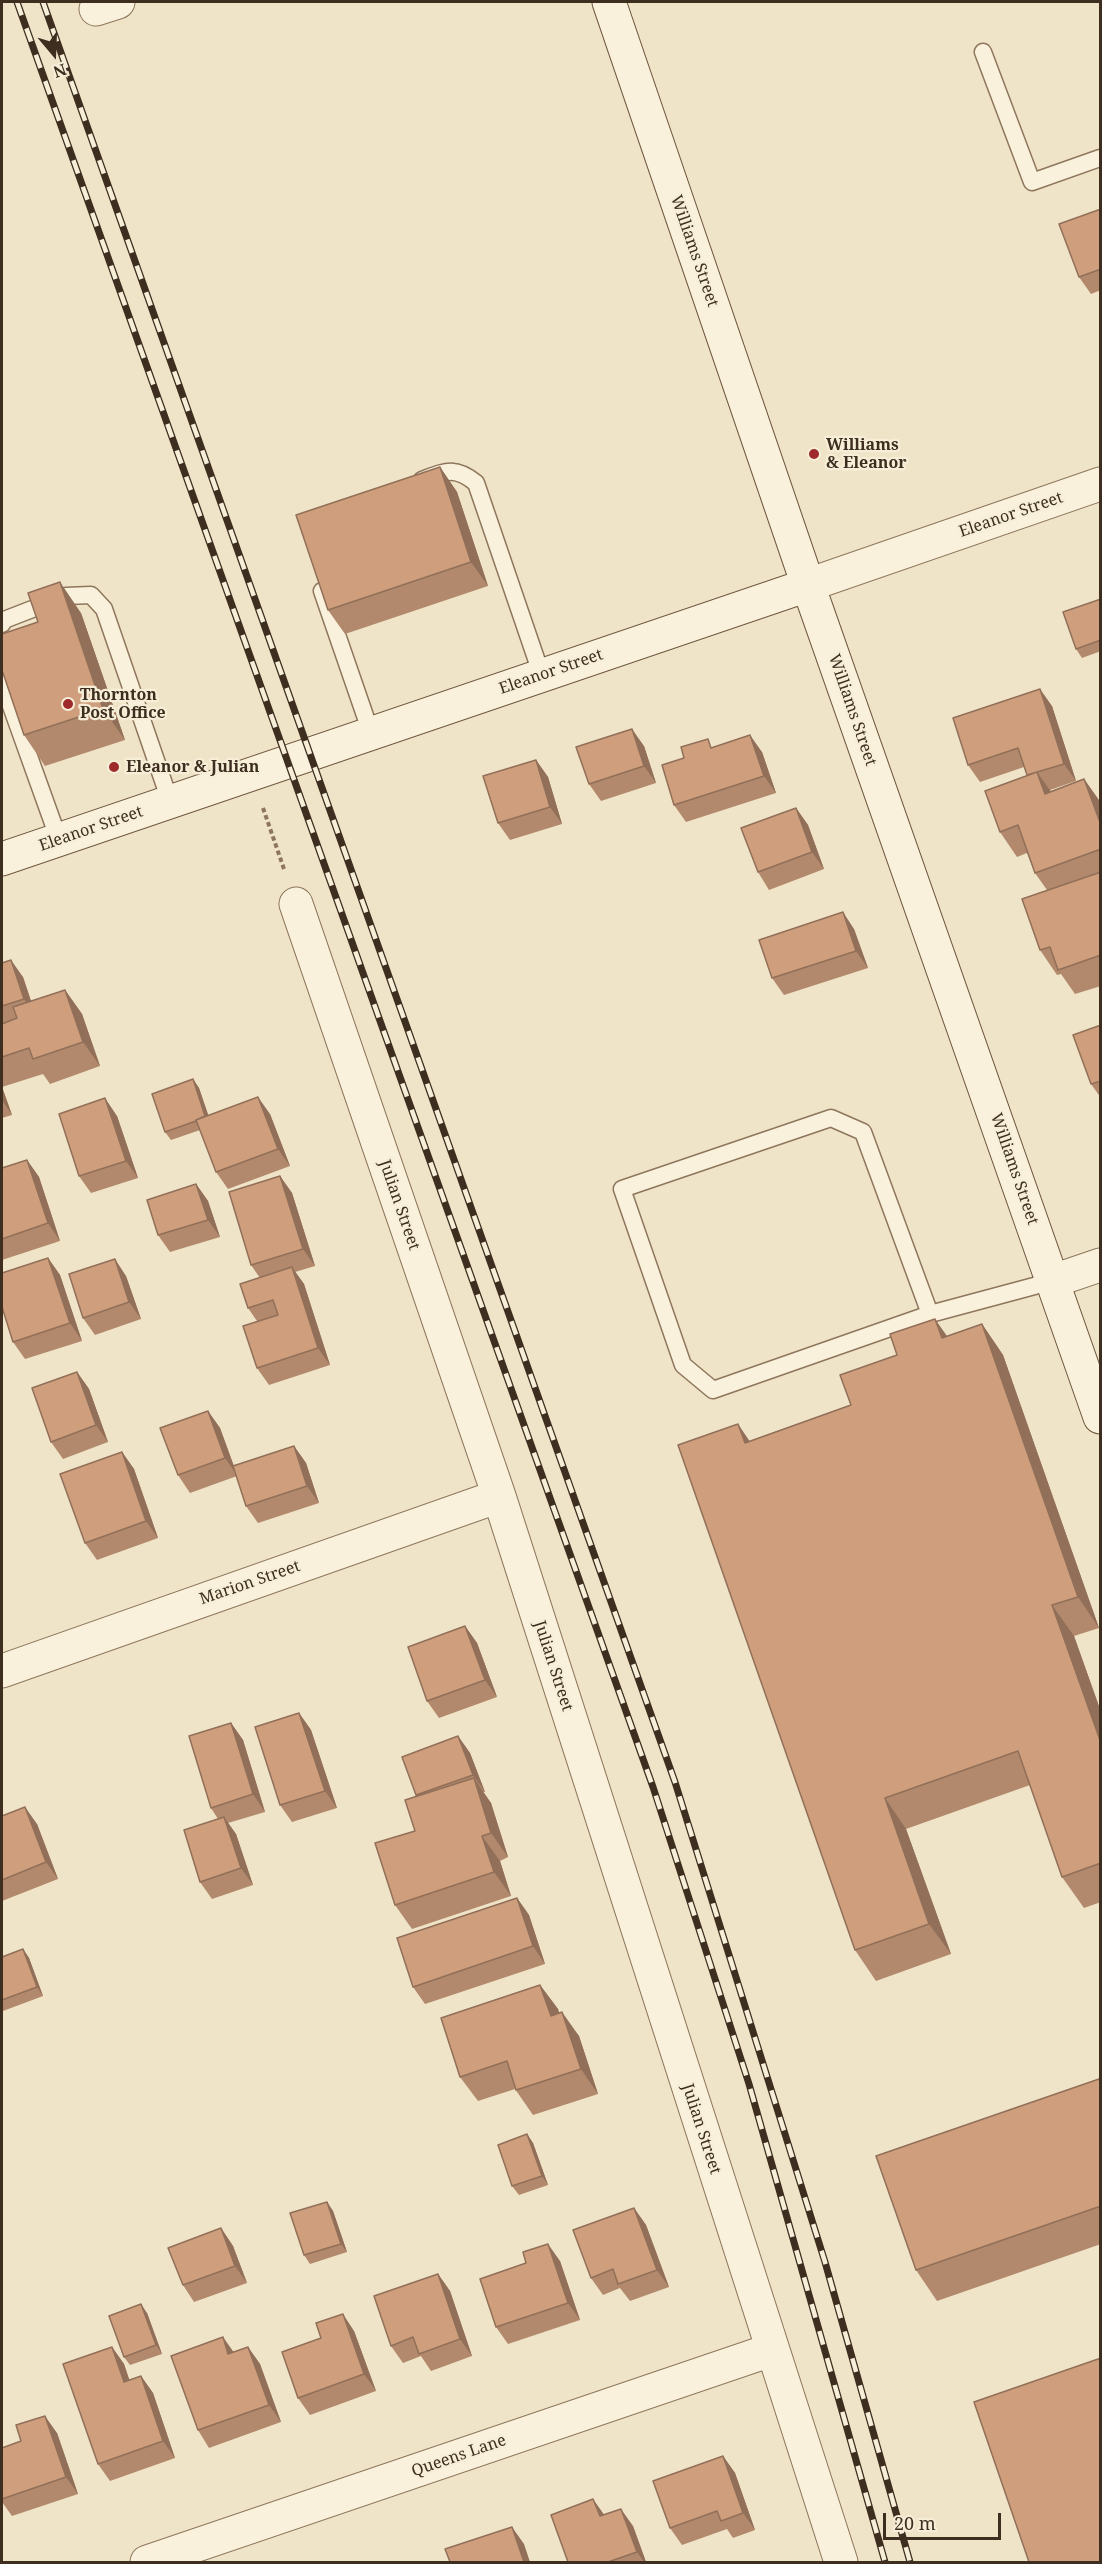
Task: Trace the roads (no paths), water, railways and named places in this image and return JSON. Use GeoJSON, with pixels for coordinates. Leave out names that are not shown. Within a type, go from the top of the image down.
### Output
{"type":"FeatureCollection","features":[{"type":"Feature","properties":{"kind":"street","name":"Williams Street"},"geometry":{"type":"LineString","coordinates":[[609,2],[808,585],[1101,1417]]}},
{"type":"Feature","properties":{"kind":"street","name":"Eleanor Street"},"geometry":{"type":"LineString","coordinates":[[2,860],[1101,484]]}},
{"type":"Feature","properties":{"kind":"street","name":"Julian Street"},"geometry":{"type":"LineString","coordinates":[[296,904],[499,1496],[771,2350],[841,2562]]}},
{"type":"Feature","properties":{"kind":"street"},"geometry":{"type":"LineString","coordinates":[[1053,1281],[1101,1264]]}},
{"type":"Feature","properties":{"kind":"street","name":"Marion Street"},"geometry":{"type":"LineString","coordinates":[[3,1665],[499,1496]]}},
{"type":"Feature","properties":{"kind":"street","name":"Queens Lane"},"geometry":{"type":"LineString","coordinates":[[147,2562],[771,2350]]}},
{"type":"Feature","properties":{"kind":"lane"},"geometry":{"type":"LineString","coordinates":[[983,52],[1032,182],[1101,158]]}},
{"type":"Feature","properties":{"kind":"lane"},"geometry":{"type":"LineString","coordinates":[[402,487],[445,472],[462,472],[476,483],[542,676]]}},
{"type":"Feature","properties":{"kind":"lane"},"geometry":{"type":"LineString","coordinates":[[318,579],[371,733]]}},
{"type":"Feature","properties":{"kind":"lane"},"geometry":{"type":"LineString","coordinates":[[2,624],[4,620],[66,596],[91,596],[104,609],[170,801]]}},
{"type":"Feature","properties":{"kind":"lane"},"geometry":{"type":"LineString","coordinates":[[2,681],[59,840]]}},
{"type":"Feature","properties":{"kind":"lane"},"geometry":{"type":"LineString","coordinates":[[930,1314],[863,1132],[831,1118],[622,1189],[683,1365],[713,1390],[930,1314],[1053,1281]]}},
{"type":"Feature","properties":{"kind":"railway"},"geometry":{"type":"LineString","coordinates":[[17,2],[653,1787],[749,2084],[885,2562]]}},
{"type":"Feature","properties":{"kind":"railway"},"geometry":{"type":"LineString","coordinates":[[43,2],[675,1782],[825,2262],[910,2562]]}},
{"type":"Feature","properties":{"kind":"place","name":"Williams & Eleanor"},"geometry":{"type":"Point","coordinates":[814,454]}},
{"type":"Feature","properties":{"kind":"place","name":"Thornton Post Office"},"geometry":{"type":"Point","coordinates":[68,704]}},
{"type":"Feature","properties":{"kind":"place","name":"Eleanor & Julian"},"geometry":{"type":"Point","coordinates":[114,767]}}]}
